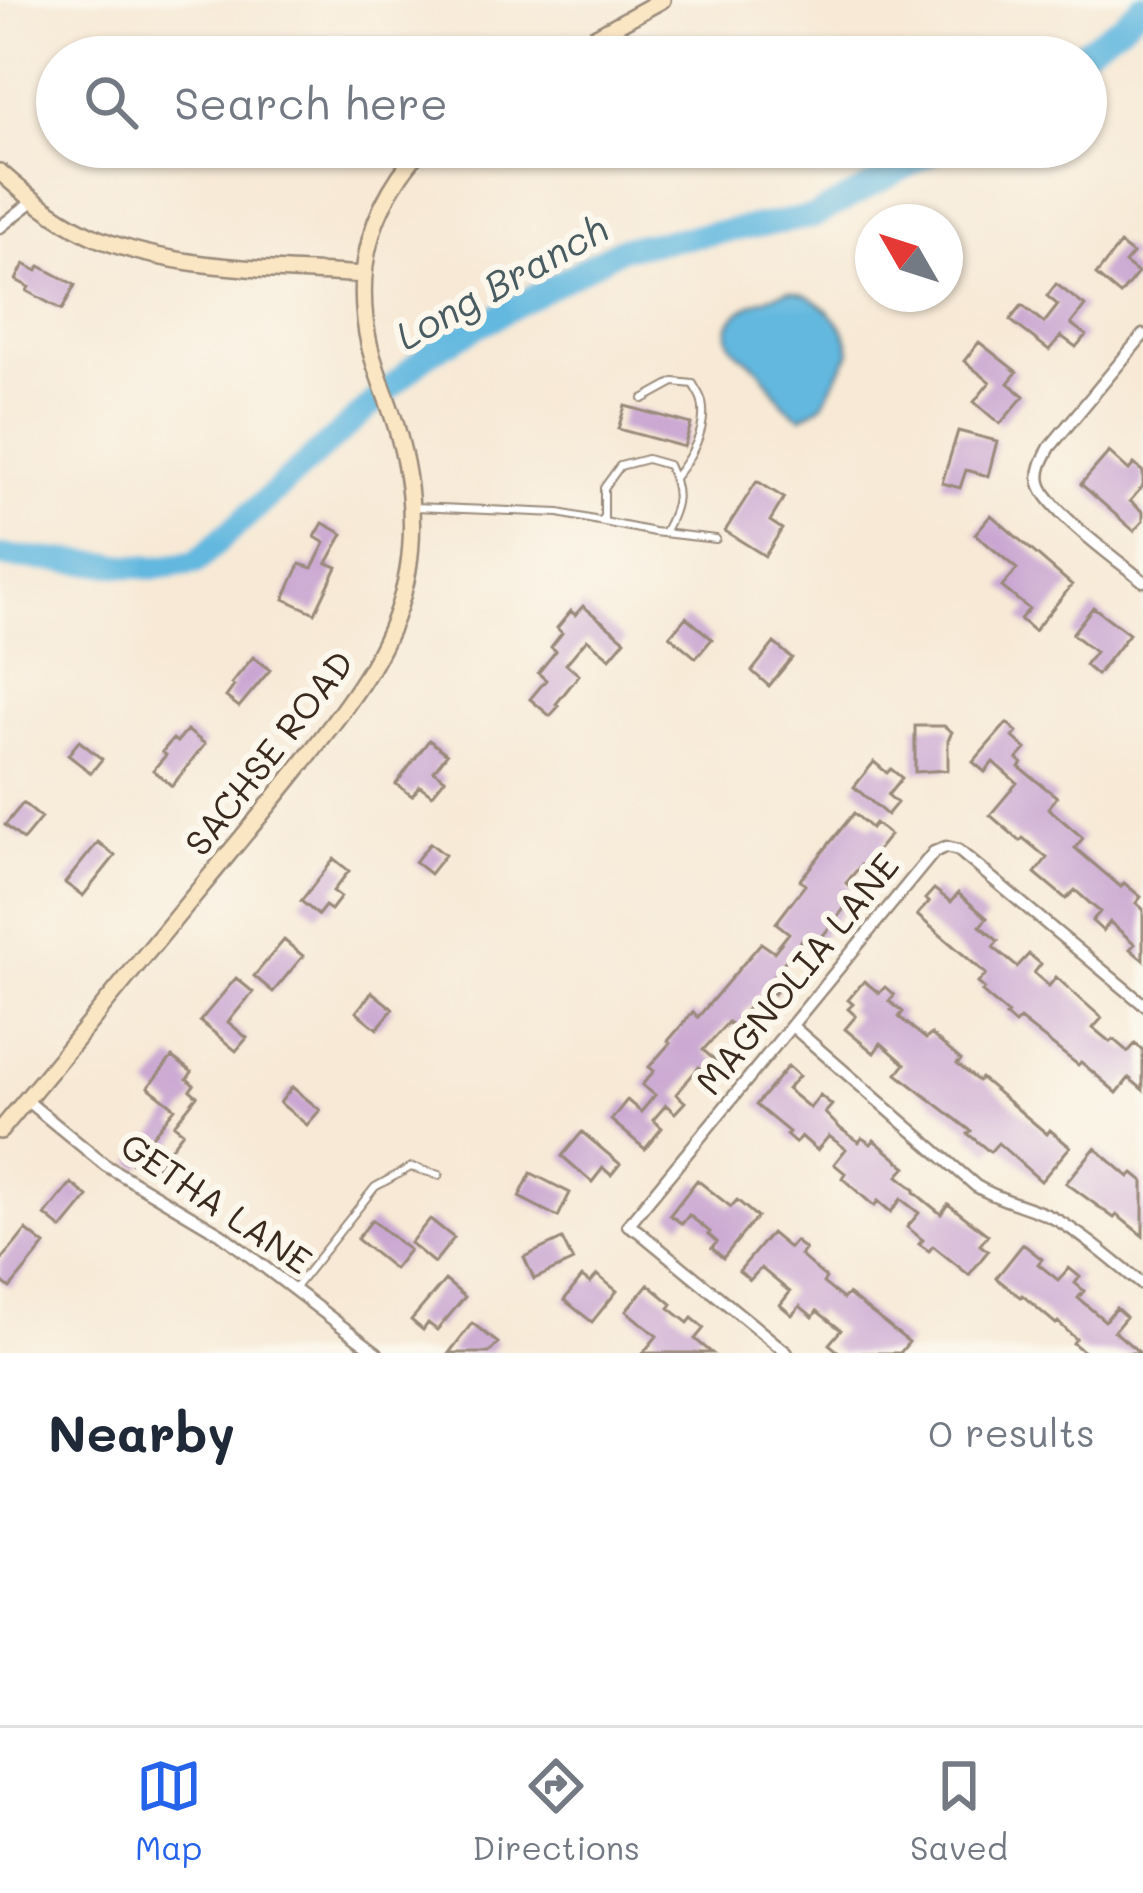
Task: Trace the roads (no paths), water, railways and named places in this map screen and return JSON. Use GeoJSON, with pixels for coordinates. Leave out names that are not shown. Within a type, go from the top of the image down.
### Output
{"type":"FeatureCollection","features":[{"type":"Feature","properties":{"kind":"main road"},"geometry":{"type":"LineString","coordinates":[[596,36],[662,0]]}},
{"type":"Feature","properties":{"kind":"main road","name":"SACHSE ROAD"},"geometry":{"type":"LineString","coordinates":[[0,1131],[275,798],[362,685],[385,646],[405,584],[412,506],[396,425],[370,346],[363,275],[375,223],[404,168]]}},
{"type":"Feature","properties":{"kind":"main road"},"geometry":{"type":"LineString","coordinates":[[0,172],[33,201],[98,239],[209,264],[363,275]]}},
{"type":"Feature","properties":{"kind":"street"},"geometry":{"type":"LineString","coordinates":[[0,227],[33,201]]}},
{"type":"Feature","properties":{"kind":"street"},"geometry":{"type":"LineString","coordinates":[[1143,335],[1049,447],[1039,480],[1049,502],[1143,580]]}},
{"type":"Feature","properties":{"kind":"street","name":"MAGNOLIA LANE"},"geometry":{"type":"LineString","coordinates":[[787,1353],[628,1226],[934,852],[946,847],[958,850],[1143,1004]]}},
{"type":"Feature","properties":{"kind":"street"},"geometry":{"type":"LineString","coordinates":[[792,1026],[976,1186],[1007,1203],[1052,1217],[1143,1285]]}},
{"type":"Feature","properties":{"kind":"street","name":"GETHA LANE"},"geometry":{"type":"LineString","coordinates":[[26,1100],[105,1165],[221,1234],[374,1352]]}},
{"type":"Feature","properties":{"kind":"lane"},"geometry":{"type":"LineString","coordinates":[[643,399],[674,382],[693,384],[702,402],[701,426],[690,458],[674,478]]}},
{"type":"Feature","properties":{"kind":"lane"},"geometry":{"type":"LineString","coordinates":[[604,522],[604,488],[620,466],[647,459],[668,464],[674,478],[676,510],[664,533]]}},
{"type":"Feature","properties":{"kind":"lane"},"geometry":{"type":"LineString","coordinates":[[412,506],[559,513],[716,539]]}},
{"type":"Feature","properties":{"kind":"lane"},"geometry":{"type":"LineString","coordinates":[[294,1289],[374,1187],[411,1167],[439,1175]]}},
{"type":"Feature","properties":{"kind":"water"},"geometry":{"type":"Polygon","coordinates":[[[788,291],[809,297],[828,311],[843,331],[850,352],[822,405],[802,417],[735,350],[728,331],[747,307],[788,291]]]}},
{"type":"Feature","properties":{"kind":"waterway","name":"Long Branch"},"geometry":{"type":"LineString","coordinates":[[1105,36],[1143,5]]}},
{"type":"Feature","properties":{"kind":"waterway","name":"Long Branch"},"geometry":{"type":"LineString","coordinates":[[0,556],[155,568],[196,562],[428,354],[622,248],[813,217],[905,168]]}}]}
